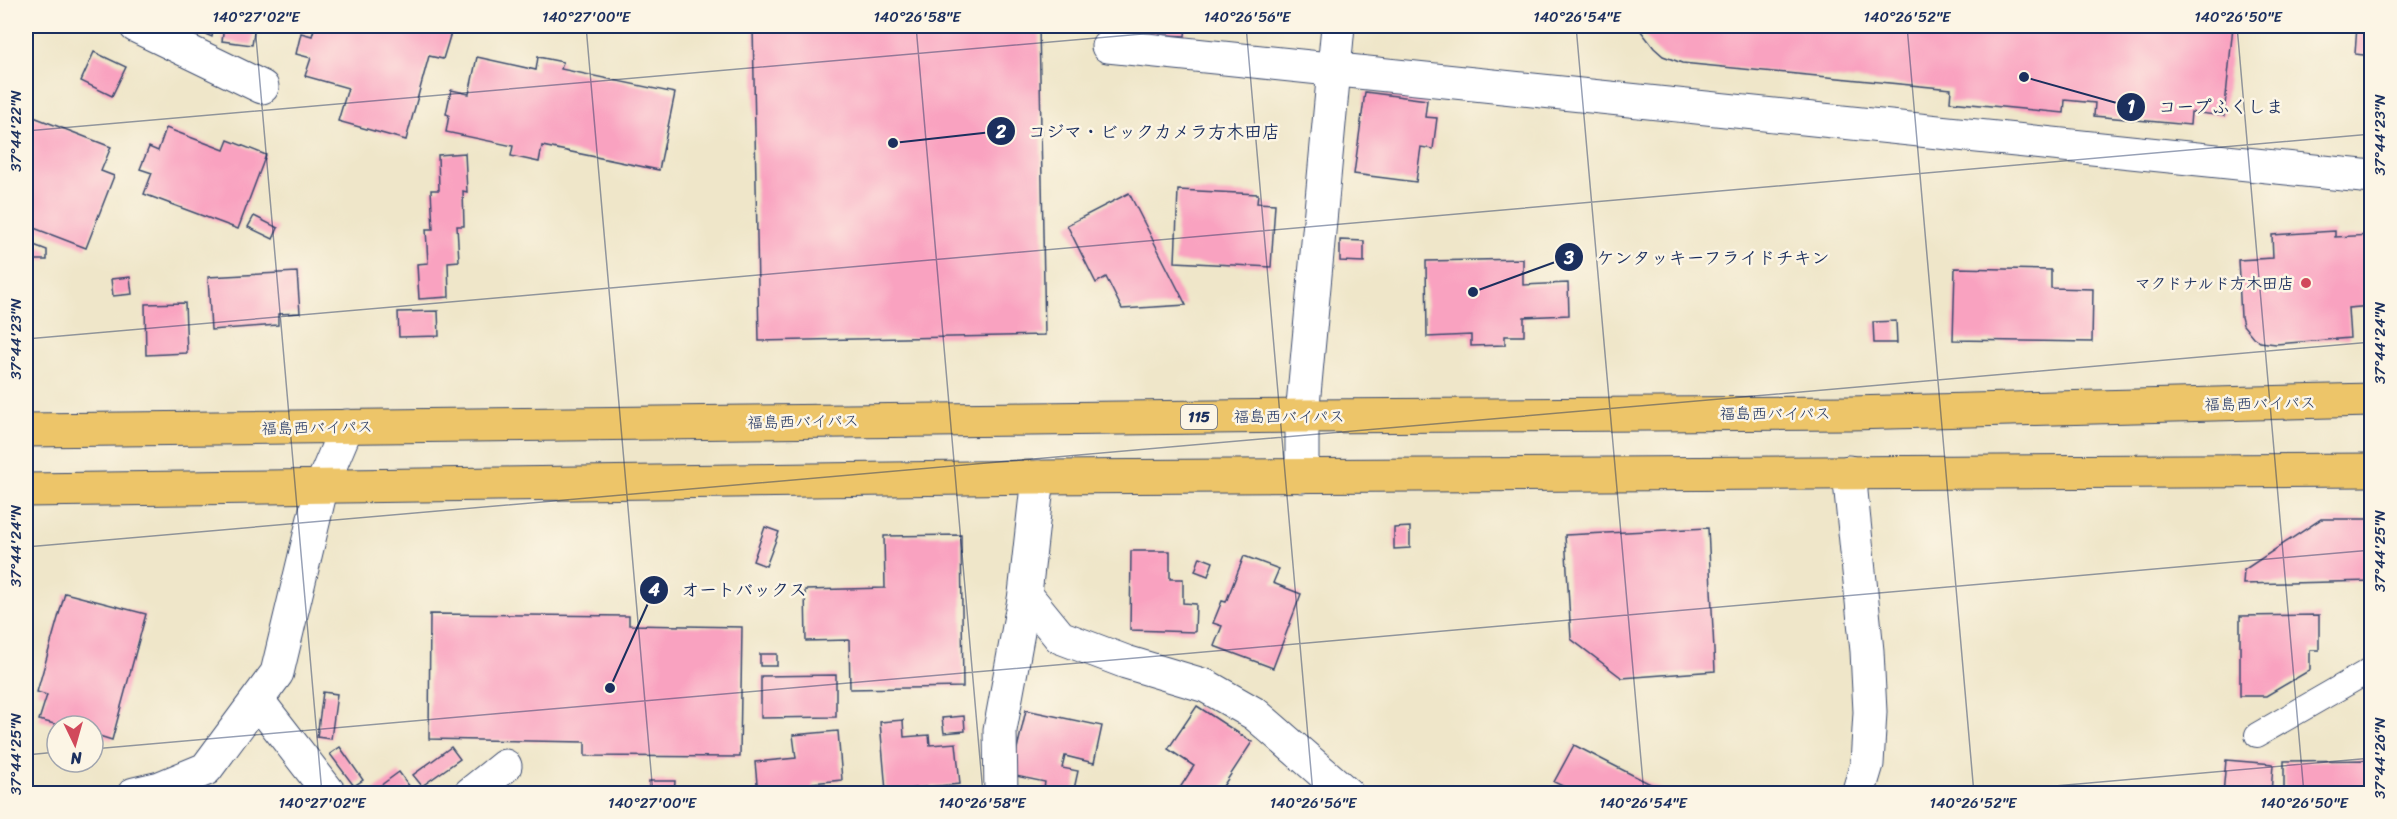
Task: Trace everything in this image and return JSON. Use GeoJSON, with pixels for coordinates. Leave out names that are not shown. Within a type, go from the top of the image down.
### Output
{"type":"FeatureCollection","features":[{"type":"Feature","properties":{"kind":"highway","name":"福島西バイパス"},"geometry":{"type":"LineString","coordinates":[[26,430],[1302,416],[1851,413],[2372,400]]}},
{"type":"Feature","properties":{"kind":"highway"},"geometry":{"type":"LineString","coordinates":[[26,490],[1038,477],[2372,470]]}},
{"type":"Feature","properties":{"kind":"street"},"geometry":{"type":"LineString","coordinates":[[136,26],[262,87]]}},
{"type":"Feature","properties":{"kind":"street"},"geometry":{"type":"LineString","coordinates":[[1302,476],[1302,416],[1338,26]]}},
{"type":"Feature","properties":{"kind":"street"},"geometry":{"type":"LineString","coordinates":[[1108,46],[2372,177]]}},
{"type":"Feature","properties":{"kind":"street"},"geometry":{"type":"LineString","coordinates":[[134,794],[160,788],[206,770],[277,673],[322,485],[346,426]]}},
{"type":"Feature","properties":{"kind":"street"},"geometry":{"type":"LineString","coordinates":[[1849,472],[1867,651],[1870,712],[1867,764],[1858,794]]}},
{"type":"Feature","properties":{"kind":"street"},"geometry":{"type":"LineString","coordinates":[[1000,794],[1000,730],[1025,594],[1038,477]]}},
{"type":"Feature","properties":{"kind":"street"},"geometry":{"type":"LineString","coordinates":[[1025,594],[1060,637],[1126,662],[1206,686],[1255,714],[1347,794]]}},
{"type":"Feature","properties":{"kind":"street"},"geometry":{"type":"LineString","coordinates":[[258,700],[330,794]]}},
{"type":"Feature","properties":{"kind":"street"},"geometry":{"type":"LineString","coordinates":[[470,794],[505,766]]}},
{"type":"Feature","properties":{"kind":"lane"},"geometry":{"type":"LineString","coordinates":[[2257,735],[2372,669]]}},
{"type":"Feature","properties":{"kind":"building"},"geometry":{"type":"Polygon","coordinates":[[[187,26],[214,26],[212,37],[187,26]]]}},
{"type":"Feature","properties":{"kind":"building"},"geometry":{"type":"Polygon","coordinates":[[[224,26],[255,26],[252,45],[222,41],[224,26]]]}},
{"type":"Feature","properties":{"kind":"building"},"geometry":{"type":"Polygon","coordinates":[[[315,26],[453,26],[443,59],[429,56],[406,140],[338,121],[348,88],[305,76],[311,58],[296,54],[301,33],[312,36],[315,26]]]}},
{"type":"Feature","properties":{"kind":"building"},"geometry":{"type":"Polygon","coordinates":[[[753,26],[1039,26],[1045,335],[759,341],[753,26]]]}},
{"type":"Feature","properties":{"kind":"building"},"geometry":{"type":"Polygon","coordinates":[[[1146,26],[1186,26],[1185,36],[1145,34],[1146,26]]]}},
{"type":"Feature","properties":{"kind":"building"},"geometry":{"type":"Polygon","coordinates":[[[1637,26],[2233,26],[2224,116],[2191,112],[2190,125],[2094,116],[2095,103],[2065,100],[2064,113],[1950,102],[1951,89],[1682,63],[1663,56],[1637,26]]]}},
{"type":"Feature","properties":{"kind":"building"},"geometry":{"type":"Polygon","coordinates":[[[2357,26],[2372,26],[2372,56],[2355,54],[2357,26]]]}},
{"type":"Feature","properties":{"kind":"building"},"geometry":{"type":"Polygon","coordinates":[[[94,52],[126,67],[112,96],[81,81],[94,52]]]}},
{"type":"Feature","properties":{"kind":"building"},"geometry":{"type":"Polygon","coordinates":[[[477,57],[536,70],[538,57],[563,62],[561,69],[675,93],[659,170],[542,146],[539,162],[511,156],[513,146],[446,132],[449,115],[446,114],[451,90],[469,94],[477,57]]]}},
{"type":"Feature","properties":{"kind":"building"},"geometry":{"type":"Polygon","coordinates":[[[1365,92],[1427,100],[1425,117],[1437,118],[1433,149],[1421,147],[1416,182],[1354,174],[1365,92]]]}},
{"type":"Feature","properties":{"kind":"building"},"geometry":{"type":"Polygon","coordinates":[[[26,114],[111,147],[101,171],[114,176],[86,248],[26,225],[26,114]]]}},
{"type":"Feature","properties":{"kind":"building"},"geometry":{"type":"Polygon","coordinates":[[[166,128],[224,150],[228,140],[266,155],[238,229],[144,194],[152,173],[140,169],[149,147],[158,151],[166,128]]]}},
{"type":"Feature","properties":{"kind":"building"},"geometry":{"type":"Polygon","coordinates":[[[465,153],[467,192],[463,191],[464,226],[457,226],[459,261],[448,262],[449,297],[419,299],[417,264],[428,263],[426,229],[433,229],[431,190],[439,190],[438,155],[465,153]]]}},
{"type":"Feature","properties":{"kind":"building"},"geometry":{"type":"Polygon","coordinates":[[[1178,190],[1258,194],[1257,203],[1275,204],[1271,267],[1175,262],[1178,190]]]}},
{"type":"Feature","properties":{"kind":"building"},"geometry":{"type":"Polygon","coordinates":[[[1129,193],[1186,305],[1122,309],[1106,277],[1096,283],[1067,225],[1129,193]]]}},
{"type":"Feature","properties":{"kind":"building"},"geometry":{"type":"Polygon","coordinates":[[[254,216],[278,228],[273,239],[248,227],[254,216]]]}},
{"type":"Feature","properties":{"kind":"building","name":"マクドナルド方木田店"},"geometry":{"type":"Polygon","coordinates":[[[2335,231],[2335,237],[2372,235],[2372,306],[2348,308],[2350,338],[2276,344],[2260,342],[2253,337],[2243,325],[2241,317],[2238,260],[2273,258],[2272,235],[2335,231]]]}},
{"type":"Feature","properties":{"kind":"building"},"geometry":{"type":"Polygon","coordinates":[[[1340,240],[1364,241],[1364,262],[1340,261],[1340,240]]]}},
{"type":"Feature","properties":{"kind":"building"},"geometry":{"type":"Polygon","coordinates":[[[26,242],[47,250],[47,260],[30,260],[29,359],[26,359],[26,242]]]}},
{"type":"Feature","properties":{"kind":"building"},"geometry":{"type":"Polygon","coordinates":[[[1523,259],[1523,285],[1568,283],[1569,315],[1524,317],[1524,336],[1505,336],[1505,345],[1471,346],[1471,335],[1427,337],[1426,261],[1523,259]]]}},
{"type":"Feature","properties":{"kind":"building"},"geometry":{"type":"Polygon","coordinates":[[[1955,268],[2051,270],[2051,288],[2093,289],[2092,342],[1953,340],[1955,268]]]}},
{"type":"Feature","properties":{"kind":"building"},"geometry":{"type":"Polygon","coordinates":[[[297,272],[300,313],[278,314],[278,325],[211,330],[208,277],[297,272]]]}},
{"type":"Feature","properties":{"kind":"building"},"geometry":{"type":"Polygon","coordinates":[[[130,277],[132,294],[113,296],[111,279],[130,277]]]}},
{"type":"Feature","properties":{"kind":"building"},"geometry":{"type":"Polygon","coordinates":[[[185,303],[187,353],[146,355],[145,304],[185,303]]]}},
{"type":"Feature","properties":{"kind":"building"},"geometry":{"type":"Polygon","coordinates":[[[438,311],[439,336],[399,337],[398,312],[438,311]]]}},
{"type":"Feature","properties":{"kind":"building"},"geometry":{"type":"Polygon","coordinates":[[[1896,321],[1897,343],[1874,343],[1873,322],[1896,321]]]}},
{"type":"Feature","properties":{"kind":"building"},"geometry":{"type":"Polygon","coordinates":[[[2321,519],[2372,519],[2372,581],[2243,584],[2244,570],[2321,519]]]}},
{"type":"Feature","properties":{"kind":"building"},"geometry":{"type":"Polygon","coordinates":[[[765,527],[779,532],[766,566],[753,561],[765,527]]]}},
{"type":"Feature","properties":{"kind":"building"},"geometry":{"type":"Polygon","coordinates":[[[1410,527],[1410,548],[1394,549],[1394,528],[1410,527]]]}},
{"type":"Feature","properties":{"kind":"building"},"geometry":{"type":"Polygon","coordinates":[[[1708,528],[1715,671],[1622,678],[1571,639],[1565,535],[1708,528]]]}},
{"type":"Feature","properties":{"kind":"building"},"geometry":{"type":"Polygon","coordinates":[[[961,535],[963,687],[850,689],[849,640],[806,641],[805,590],[885,588],[884,536],[961,535]]]}},
{"type":"Feature","properties":{"kind":"building"},"geometry":{"type":"Polygon","coordinates":[[[1131,551],[1170,551],[1170,579],[1183,579],[1183,603],[1196,604],[1195,632],[1130,630],[1131,551]]]}},
{"type":"Feature","properties":{"kind":"building"},"geometry":{"type":"Polygon","coordinates":[[[1244,556],[1279,569],[1273,583],[1301,594],[1273,668],[1214,646],[1222,626],[1213,623],[1222,601],[1226,602],[1244,556]]]}},
{"type":"Feature","properties":{"kind":"building"},"geometry":{"type":"Polygon","coordinates":[[[1200,557],[1213,562],[1208,576],[1195,571],[1200,557]]]}},
{"type":"Feature","properties":{"kind":"building"},"geometry":{"type":"Polygon","coordinates":[[[65,593],[146,614],[112,740],[105,738],[105,714],[45,714],[45,722],[39,720],[47,695],[37,692],[65,593]]]}},
{"type":"Feature","properties":{"kind":"building"},"geometry":{"type":"Polygon","coordinates":[[[430,614],[629,616],[629,625],[742,627],[740,757],[585,756],[585,742],[429,739],[430,614]]]}},
{"type":"Feature","properties":{"kind":"building"},"geometry":{"type":"Polygon","coordinates":[[[2319,615],[2319,650],[2310,650],[2310,670],[2266,696],[2240,696],[2240,616],[2319,615]]]}},
{"type":"Feature","properties":{"kind":"building"},"geometry":{"type":"Polygon","coordinates":[[[760,654],[777,654],[777,666],[760,666],[760,654]]]}},
{"type":"Feature","properties":{"kind":"building"},"geometry":{"type":"Polygon","coordinates":[[[836,675],[836,717],[761,718],[761,676],[836,675]]]}},
{"type":"Feature","properties":{"kind":"building"},"geometry":{"type":"Polygon","coordinates":[[[323,692],[337,694],[331,739],[317,737],[323,692]]]}},
{"type":"Feature","properties":{"kind":"building"},"geometry":{"type":"Polygon","coordinates":[[[1197,706],[1252,742],[1218,794],[1176,794],[1194,766],[1168,749],[1197,706]]]}},
{"type":"Feature","properties":{"kind":"building"},"geometry":{"type":"Polygon","coordinates":[[[1026,710],[1102,726],[1094,763],[1065,756],[1062,768],[1078,771],[1073,794],[1043,794],[1045,782],[1011,775],[1026,710]]]}},
{"type":"Feature","properties":{"kind":"building"},"geometry":{"type":"Polygon","coordinates":[[[964,716],[965,731],[944,733],[942,718],[964,716]]]}},
{"type":"Feature","properties":{"kind":"building"},"geometry":{"type":"Polygon","coordinates":[[[903,720],[904,737],[929,735],[930,745],[956,743],[960,784],[886,791],[880,722],[903,720]]]}},
{"type":"Feature","properties":{"kind":"building"},"geometry":{"type":"Polygon","coordinates":[[[838,731],[842,780],[813,783],[814,794],[758,794],[755,762],[796,758],[793,735],[838,731]]]}},
{"type":"Feature","properties":{"kind":"building"},"geometry":{"type":"Polygon","coordinates":[[[1574,745],[1670,794],[1564,794],[1567,788],[1554,782],[1574,745]]]}},
{"type":"Feature","properties":{"kind":"building"},"geometry":{"type":"Polygon","coordinates":[[[340,747],[363,780],[354,786],[330,754],[340,747]]]}},
{"type":"Feature","properties":{"kind":"building"},"geometry":{"type":"Polygon","coordinates":[[[451,747],[460,759],[422,786],[413,775],[451,747]]]}},
{"type":"Feature","properties":{"kind":"building"},"geometry":{"type":"Polygon","coordinates":[[[2226,760],[2273,764],[2271,794],[2223,794],[2226,760]]]}},
{"type":"Feature","properties":{"kind":"building"},"geometry":{"type":"Polygon","coordinates":[[[2370,760],[2371,794],[2284,794],[2284,761],[2370,760]]]}},
{"type":"Feature","properties":{"kind":"building"},"geometry":{"type":"Polygon","coordinates":[[[399,772],[415,794],[369,794],[399,772]]]}},
{"type":"Feature","properties":{"kind":"building"},"geometry":{"type":"Polygon","coordinates":[[[649,781],[675,781],[674,794],[649,794],[649,781]]]}},
{"type":"Feature","properties":{"kind":"place","name":"コープふくしま"},"geometry":{"type":"Point","coordinates":[2024,77]}},
{"type":"Feature","properties":{"kind":"place","name":"コジマ・ビックカメラ方木田店"},"geometry":{"type":"Point","coordinates":[893,143]}},
{"type":"Feature","properties":{"kind":"place","name":"マクドナルド方木田店"},"geometry":{"type":"Point","coordinates":[2306,283]}},
{"type":"Feature","properties":{"kind":"place","name":"ケンタッキーフライドチキン"},"geometry":{"type":"Point","coordinates":[1473,292]}},
{"type":"Feature","properties":{"kind":"place","name":"オートバックス"},"geometry":{"type":"Point","coordinates":[610,688]}}]}
